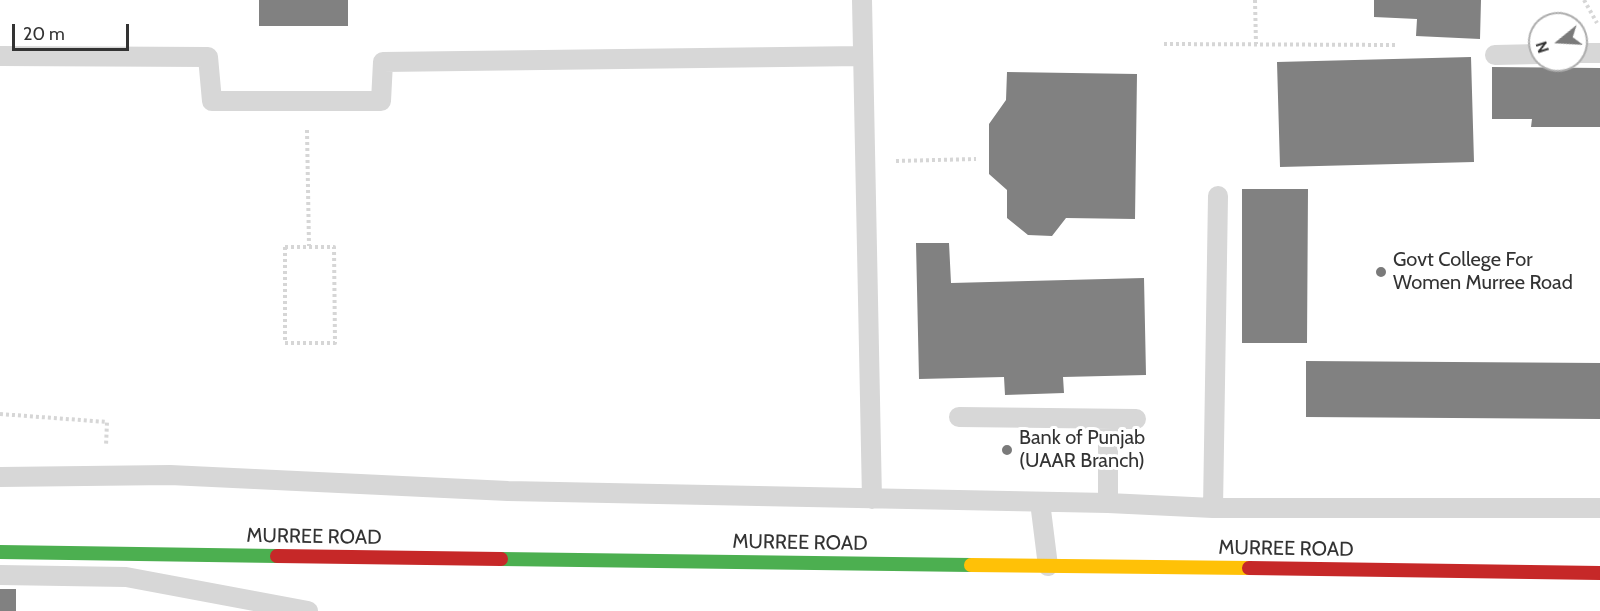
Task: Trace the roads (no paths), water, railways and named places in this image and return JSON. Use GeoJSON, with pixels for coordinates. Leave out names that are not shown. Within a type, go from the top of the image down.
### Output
{"type":"FeatureCollection","features":[{"type":"Feature","properties":{"kind":"main road","name":"MURREE ROAD"},"geometry":{"type":"LineString","coordinates":[[0,552],[1600,573]]}},
{"type":"Feature","properties":{"kind":"lane"},"geometry":{"type":"LineString","coordinates":[[862,0],[872,499]]}},
{"type":"Feature","properties":{"kind":"lane"},"geometry":{"type":"LineString","coordinates":[[1495,55],[1528,54]]}},
{"type":"Feature","properties":{"kind":"lane"},"geometry":{"type":"LineString","coordinates":[[0,56],[207,57],[212,101],[381,101],[382,62],[862,57]]}},
{"type":"Feature","properties":{"kind":"lane"},"geometry":{"type":"LineString","coordinates":[[1213,508],[1218,196]]}},
{"type":"Feature","properties":{"kind":"lane"},"geometry":{"type":"LineString","coordinates":[[959,417],[1136,419]]}},
{"type":"Feature","properties":{"kind":"lane"},"geometry":{"type":"LineString","coordinates":[[1108,419],[1108,503]]}},
{"type":"Feature","properties":{"kind":"lane"},"geometry":{"type":"LineString","coordinates":[[0,477],[170,475],[508,491],[1108,503],[1213,508],[1600,508]]}},
{"type":"Feature","properties":{"kind":"lane"},"geometry":{"type":"LineString","coordinates":[[1040,502],[1048,566]]}},
{"type":"Feature","properties":{"kind":"lane"},"geometry":{"type":"LineString","coordinates":[[0,575],[126,577],[308,611]]}},
{"type":"Feature","properties":{"kind":"place","name":"Govt College For Women Murree Road"},"geometry":{"type":"Point","coordinates":[1381,272]}},
{"type":"Feature","properties":{"kind":"place","name":"Bank of Punjab (UAAR Branch)"},"geometry":{"type":"Point","coordinates":[1007,450]}}]}
